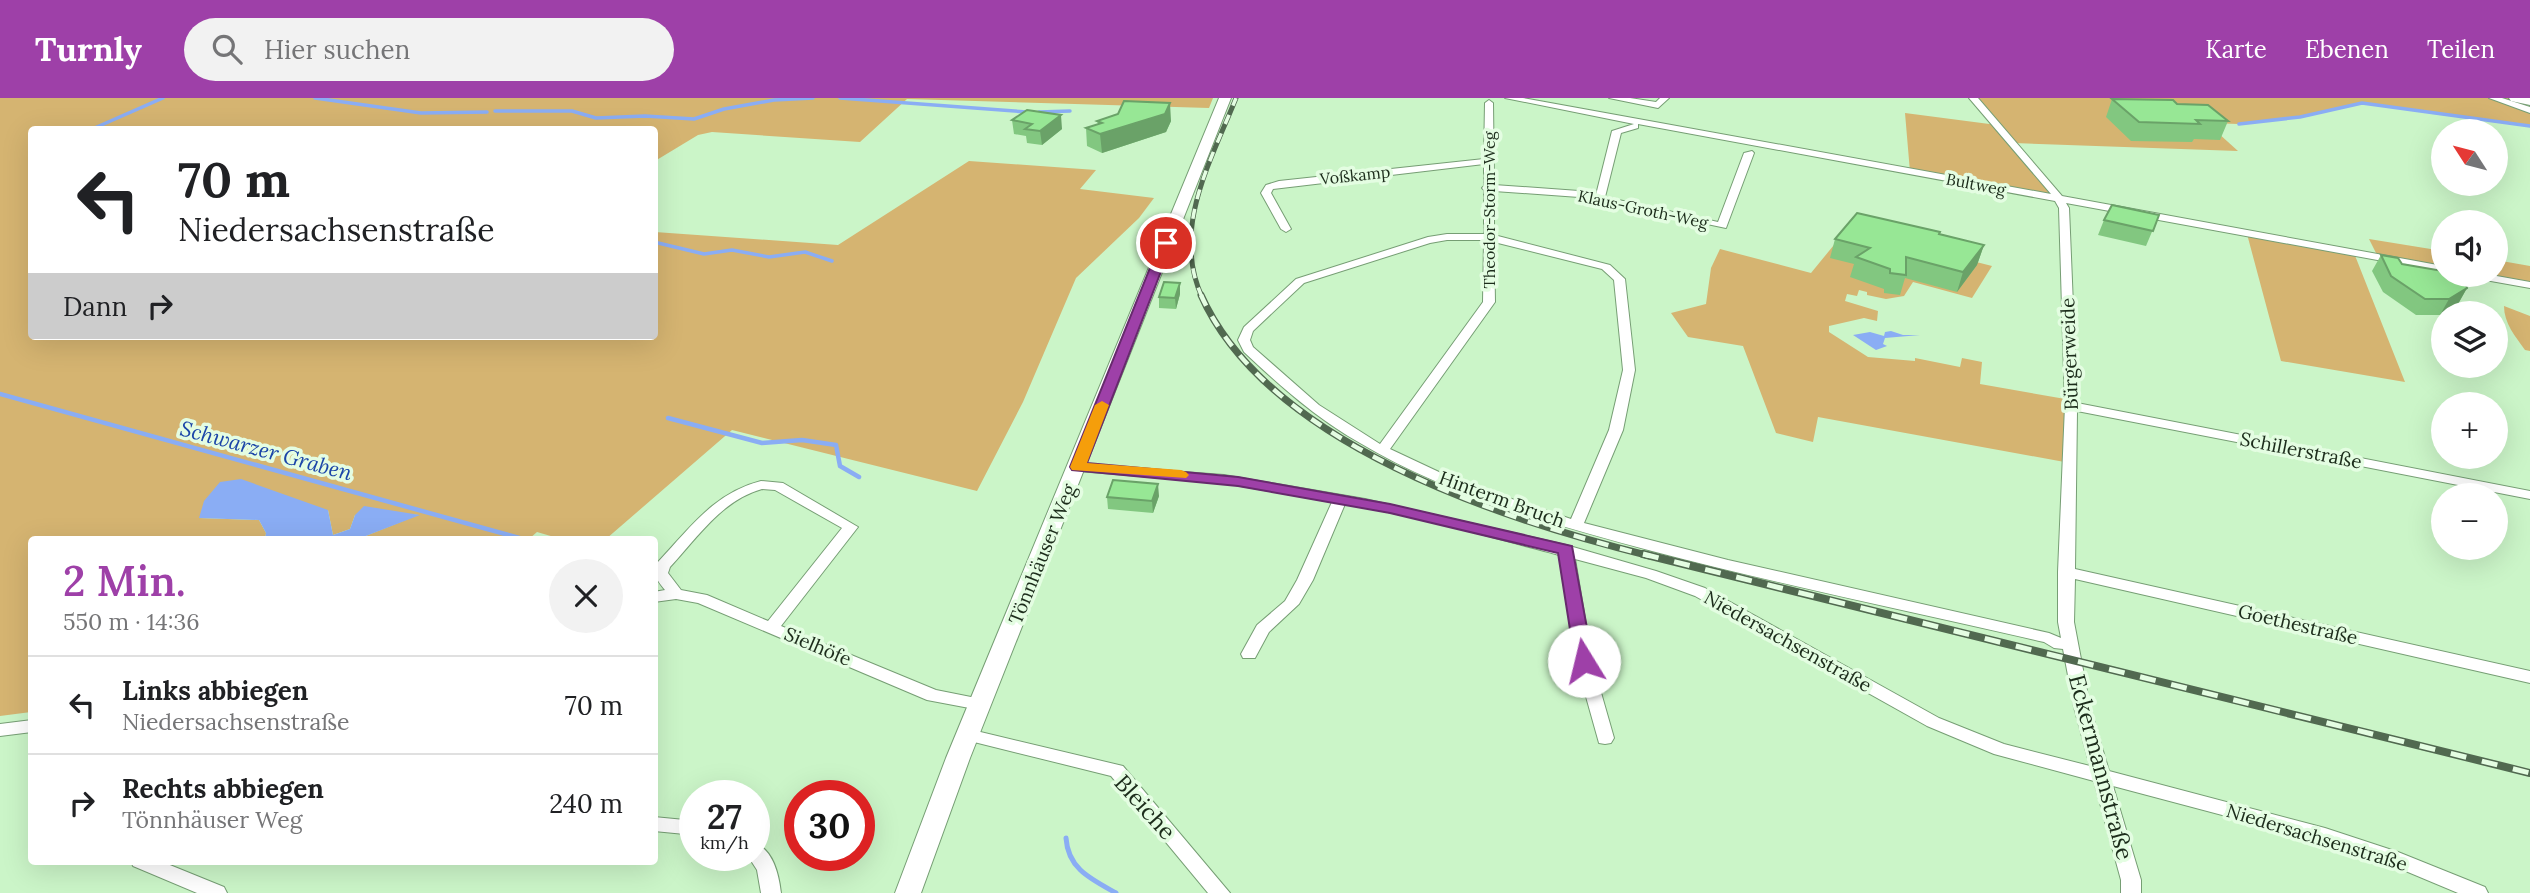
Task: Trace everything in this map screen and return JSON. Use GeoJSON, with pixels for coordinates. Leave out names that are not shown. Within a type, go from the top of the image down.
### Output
{"type":"FeatureCollection","features":[{"type":"Feature","properties":{"kind":"main road","name":"Tönnhäuser Weg"},"geometry":{"type":"LineString","coordinates":[[908,893],[968,735],[1225,98]]}},
{"type":"Feature","properties":{"kind":"main road"},"geometry":{"type":"LineString","coordinates":[[2516,98],[2530,99]]}},
{"type":"Feature","properties":{"kind":"street","name":"Bultweg"},"geometry":{"type":"LineString","coordinates":[[1509,98],[2431,267]]}},
{"type":"Feature","properties":{"kind":"street"},"geometry":{"type":"LineString","coordinates":[[1613,98],[1658,105],[1665,98]]}},
{"type":"Feature","properties":{"kind":"street"},"geometry":{"type":"LineString","coordinates":[[1973,98],[2061,200]]}},
{"type":"Feature","properties":{"kind":"street"},"geometry":{"type":"LineString","coordinates":[[2493,98],[2530,109]]}},
{"type":"Feature","properties":{"kind":"street"},"geometry":{"type":"LineString","coordinates":[[2516,98],[2530,109]]}},
{"type":"Feature","properties":{"kind":"street","name":"Theodor-Storm-Weg"},"geometry":{"type":"LineString","coordinates":[[1382,450],[1489,303],[1489,103]]}},
{"type":"Feature","properties":{"kind":"street"},"geometry":{"type":"LineString","coordinates":[[1600,198],[1617,131],[1635,125]]}},
{"type":"Feature","properties":{"kind":"street","name":"Klaus-Groth-Weg"},"geometry":{"type":"LineString","coordinates":[[1487,188],[1600,198],[1722,226],[1749,153]]}},
{"type":"Feature","properties":{"kind":"street","name":"Voßkamp"},"geometry":{"type":"LineString","coordinates":[[1286,229],[1266,193],[1269,187],[1488,161]]}},
{"type":"Feature","properties":{"kind":"street","name":"Bürgerweide"},"geometry":{"type":"LineString","coordinates":[[2061,200],[2071,405],[2066,572],[2069,642]]}},
{"type":"Feature","properties":{"kind":"street","name":"Hinterm Bruch"},"geometry":{"type":"LineString","coordinates":[[1576,525],[1616,430],[1629,370],[1619,279],[1614,272],[1596,263],[1488,237],[1428,240],[1311,276],[1290,288],[1248,330],[1244,340],[1248,349],[1324,415],[1382,450],[1471,491],[1576,525],[1735,567],[2049,638],[2060,643],[2069,642]]}},
{"type":"Feature","properties":{"kind":"street"},"geometry":{"type":"LineString","coordinates":[[2508,281],[2530,285]]}},
{"type":"Feature","properties":{"kind":"street","name":"Schillerstraße"},"geometry":{"type":"LineString","coordinates":[[2071,405],[2530,495]]}},
{"type":"Feature","properties":{"kind":"street","name":"Niedersachsenstraße"},"geometry":{"type":"LineString","coordinates":[[1078,467],[1224,479],[1340,499],[1451,522],[1651,574],[1700,592],[1933,722],[1963,736],[2325,835],[2391,857],[2479,893]]}},
{"type":"Feature","properties":{"kind":"street"},"geometry":{"type":"LineString","coordinates":[[676,594],[660,573],[663,565],[729,497],[757,485],[768,483],[778,486],[851,527],[772,626]]}},
{"type":"Feature","properties":{"kind":"street"},"geometry":{"type":"LineString","coordinates":[[1249,654],[1263,629],[1291,604],[1306,580],[1340,499]]}},
{"type":"Feature","properties":{"kind":"street"},"geometry":{"type":"LineString","coordinates":[[1566,550],[1584,661],[1605,738]]}},
{"type":"Feature","properties":{"kind":"street","name":"Goethestraße"},"geometry":{"type":"LineString","coordinates":[[2066,572],[2530,677]]}},
{"type":"Feature","properties":{"kind":"street","name":"Sielhöfe"},"geometry":{"type":"LineString","coordinates":[[658,596],[676,594],[702,599],[772,626],[933,696],[981,704]]}},
{"type":"Feature","properties":{"kind":"street","name":"Eckermannstraße"},"geometry":{"type":"LineString","coordinates":[[2069,642],[2099,775],[2131,880],[2132,893]]}},
{"type":"Feature","properties":{"kind":"street"},"geometry":{"type":"LineString","coordinates":[[0,730],[28,726]]}},
{"type":"Feature","properties":{"kind":"street","name":"Bleiche"},"geometry":{"type":"LineString","coordinates":[[968,735],[1117,771],[1220,893]]}},
{"type":"Feature","properties":{"kind":"street"},"geometry":{"type":"LineString","coordinates":[[658,824],[679,826]]}},
{"type":"Feature","properties":{"kind":"street"},"geometry":{"type":"LineString","coordinates":[[150,865],[217,893]]}},
{"type":"Feature","properties":{"kind":"street"},"geometry":{"type":"LineString","coordinates":[[768,871],[771,893]]}},
{"type":"Feature","properties":{"kind":"shaded area"},"geometry":{"type":"Polygon","coordinates":[[[0,98],[1213,98],[1209,108],[907,99],[860,142],[712,132],[698,135],[658,159],[658,126],[28,126],[28,340],[658,340],[658,232],[838,245],[969,161],[1096,170],[1080,189],[1154,198],[1139,218],[1076,278],[1023,402],[977,491],[732,430],[609,536],[551,536],[537,532],[532,536],[366,536],[418,515],[389,512],[355,515],[350,529],[333,535],[328,510],[199,518],[259,520],[266,536],[28,536],[28,712],[0,716],[0,98]]]}},
{"type":"Feature","properties":{"kind":"shaded area"},"geometry":{"type":"Polygon","coordinates":[[[1973,98],[2515,98],[2530,109],[2530,126],[2508,123],[2508,119],[2479,119],[2362,103],[2300,117],[2239,124],[2207,123],[2238,151],[2014,143],[2061,200],[1910,172],[1905,113],[1997,125],[1973,98]]]}},
{"type":"Feature","properties":{"kind":"shaded area"},"geometry":{"type":"Polygon","coordinates":[[[1847,229],[1992,266],[1972,298],[1913,282],[1904,296],[1886,299],[1867,295],[1867,292],[1859,290],[1857,296],[1847,294],[1845,301],[1878,311],[1877,321],[1864,318],[1829,326],[1829,332],[1868,357],[1915,361],[1915,358],[1960,367],[1962,358],[1982,362],[1980,384],[2071,400],[2070,463],[1818,417],[1813,442],[1776,433],[1743,346],[1688,337],[1671,313],[1706,304],[1711,268],[1720,249],[1811,273],[1847,229]]]}},
{"type":"Feature","properties":{"kind":"shaded area"},"geometry":{"type":"Polygon","coordinates":[[[2247,234],[2354,253],[2405,382],[2281,361],[2247,234]]]}},
{"type":"Feature","properties":{"kind":"shaded area"},"geometry":{"type":"Polygon","coordinates":[[[2369,239],[2431,249],[2431,267],[2378,257],[2369,239]]]}},
{"type":"Feature","properties":{"kind":"shaded area"},"geometry":{"type":"Polygon","coordinates":[[[2508,262],[2530,266],[2530,285],[2508,281],[2508,262]]]}},
{"type":"Feature","properties":{"kind":"shaded area"},"geometry":{"type":"Polygon","coordinates":[[[2508,308],[2530,316],[2530,351],[2525,350],[2511,329],[2508,308]]]}},
{"type":"Feature","properties":{"kind":"water"},"geometry":{"type":"Polygon","coordinates":[[[1870,332],[1884,336],[1885,332],[1903,335],[1920,335],[1885,338],[1883,344],[1887,346],[1876,350],[1853,335],[1870,332]]]}},
{"type":"Feature","properties":{"kind":"water"},"geometry":{"type":"Polygon","coordinates":[[[241,479],[328,510],[333,535],[350,529],[355,515],[364,506],[420,515],[366,536],[266,536],[259,520],[199,518],[204,501],[220,482],[241,479]]]}},
{"type":"Feature","properties":{"kind":"building"},"geometry":{"type":"Polygon","coordinates":[[[2112,99],[2173,100],[2177,104],[2208,105],[2228,121],[2196,120],[2200,124],[2139,122],[2112,99]]]}},
{"type":"Feature","properties":{"kind":"building"},"geometry":{"type":"Polygon","coordinates":[[[1124,101],[1170,103],[1165,114],[1100,134],[1086,128],[1118,114],[1124,101]]]}},
{"type":"Feature","properties":{"kind":"building"},"geometry":{"type":"Polygon","coordinates":[[[1027,110],[1061,115],[1040,131],[1025,129],[1032,124],[1012,120],[1027,110]]]}},
{"type":"Feature","properties":{"kind":"building"},"geometry":{"type":"Polygon","coordinates":[[[2112,205],[2159,215],[2153,231],[2104,220],[2112,205]]]}},
{"type":"Feature","properties":{"kind":"building"},"geometry":{"type":"Polygon","coordinates":[[[1857,213],[1984,245],[1963,272],[1906,257],[1906,275],[1890,273],[1890,269],[1856,257],[1870,248],[1835,239],[1857,213]]]}},
{"type":"Feature","properties":{"kind":"building"},"geometry":{"type":"Polygon","coordinates":[[[2381,255],[2398,258],[2402,264],[2431,269],[2431,287],[2467,288],[2449,299],[2425,299],[2391,276],[2381,255]]]}},
{"type":"Feature","properties":{"kind":"building"},"geometry":{"type":"Polygon","coordinates":[[[1164,282],[1180,283],[1175,298],[1159,297],[1164,282]]]}},
{"type":"Feature","properties":{"kind":"building"},"geometry":{"type":"Polygon","coordinates":[[[1113,480],[1158,484],[1152,501],[1107,497],[1113,480]]]}},
{"type":"Feature","properties":{"kind":"waterway"},"geometry":{"type":"LineString","coordinates":[[99,126],[163,98]]}},
{"type":"Feature","properties":{"kind":"waterway"},"geometry":{"type":"LineString","coordinates":[[315,98],[421,113],[487,112]]}},
{"type":"Feature","properties":{"kind":"waterway"},"geometry":{"type":"LineString","coordinates":[[495,111],[572,111],[596,118],[645,116],[694,119],[724,109],[774,100],[813,98]]}},
{"type":"Feature","properties":{"kind":"waterway"},"geometry":{"type":"LineString","coordinates":[[840,98],[1027,112]]}},
{"type":"Feature","properties":{"kind":"waterway"},"geometry":{"type":"LineString","coordinates":[[2239,124],[2300,117],[2362,103],[2530,126]]}},
{"type":"Feature","properties":{"kind":"waterway"},"geometry":{"type":"LineString","coordinates":[[1039,112],[1070,111]]}},
{"type":"Feature","properties":{"kind":"waterway"},"geometry":{"type":"LineString","coordinates":[[658,243],[704,254],[732,250],[769,257],[805,252],[832,261]]}},
{"type":"Feature","properties":{"kind":"waterway","name":"Schwarzer Graben"},"geometry":{"type":"LineString","coordinates":[[0,394],[512,536]]}},
{"type":"Feature","properties":{"kind":"waterway"},"geometry":{"type":"LineString","coordinates":[[668,418],[762,443],[802,440],[836,445],[840,466],[859,477]]}},
{"type":"Feature","properties":{"kind":"waterway"},"geometry":{"type":"LineString","coordinates":[[1066,838],[1071,858],[1082,872],[1116,893]]}},
{"type":"Feature","properties":{"kind":"railway"},"geometry":{"type":"LineString","coordinates":[[1202,296],[1194,272],[1191,246],[1193,221],[1206,171],[1236,98]]}},
{"type":"Feature","properties":{"kind":"railway"},"geometry":{"type":"LineString","coordinates":[[1202,296],[1233,348],[1278,394],[1334,434],[1396,468],[1461,497],[1591,541],[1650,556]]}},
{"type":"Feature","properties":{"kind":"railway"},"geometry":{"type":"LineString","coordinates":[[1643,554],[2530,773]]}},
{"type":"Feature","properties":{"kind":"slow traffic"},"geometry":{"type":"LineString","coordinates":[[1102,405],[1078,467],[1181,475]]}},
{"type":"Feature","properties":{"kind":"route"},"geometry":{"type":"LineString","coordinates":[[1166,243],[1078,467],[1238,481],[1365,503],[1566,550],[1584,661]]}}]}
